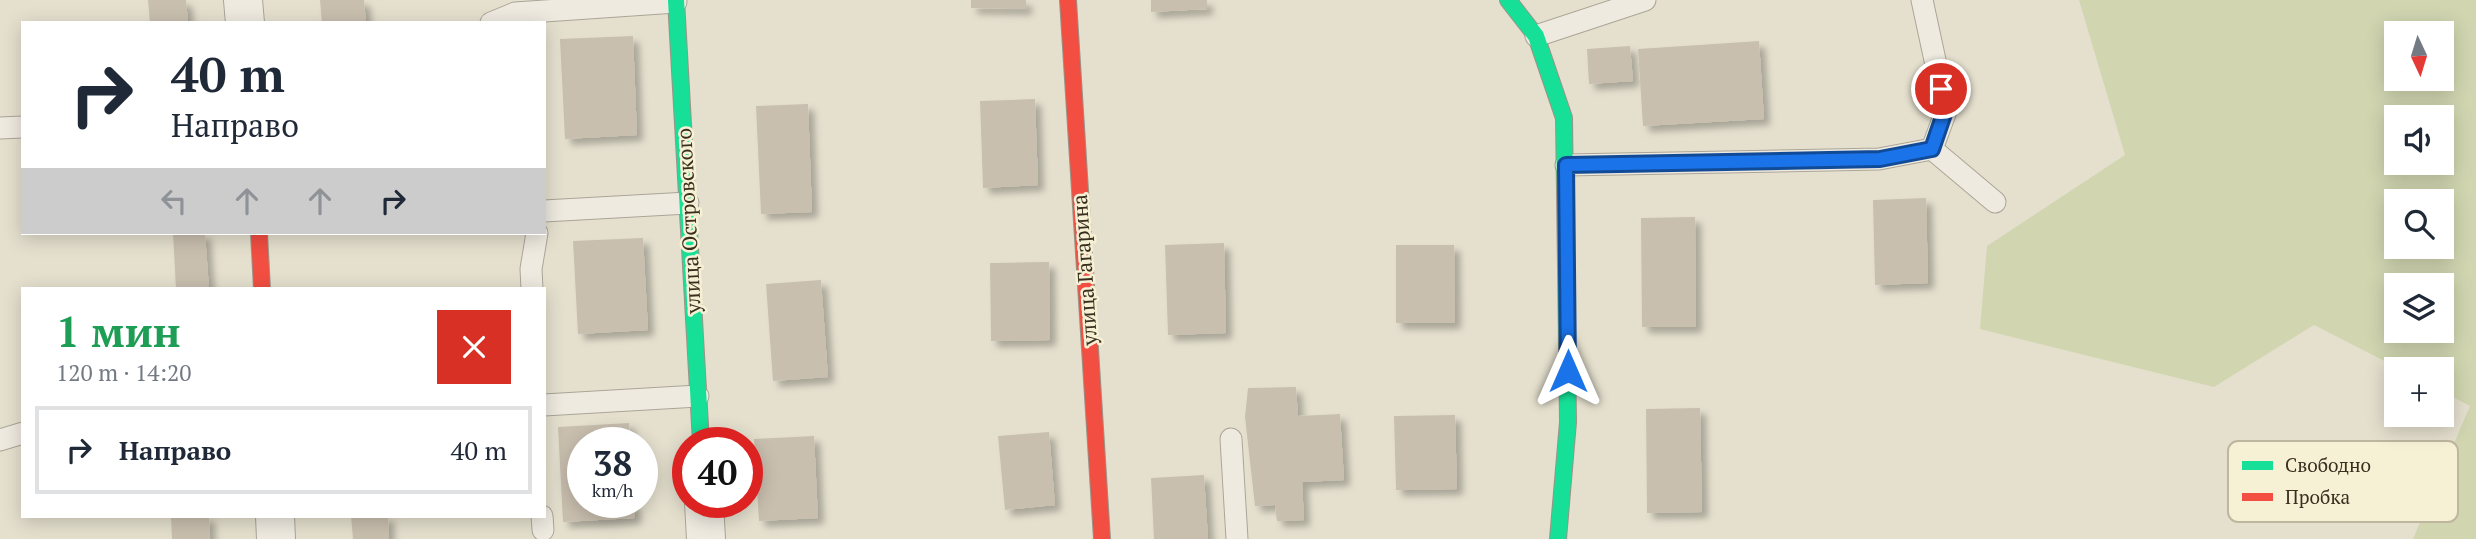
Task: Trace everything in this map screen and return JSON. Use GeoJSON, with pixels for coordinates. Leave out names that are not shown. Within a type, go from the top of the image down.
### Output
{"type":"FeatureCollection","features":[{"type":"Feature","properties":{"kind":"street"},"geometry":{"type":"LineString","coordinates":[[243,0],[245,21]]}},
{"type":"Feature","properties":{"kind":"street","name":"улица Гагарина"},"geometry":{"type":"LineString","coordinates":[[1069,0],[1102,539]]}},
{"type":"Feature","properties":{"kind":"street"},"geometry":{"type":"LineString","coordinates":[[1508,0],[1536,36],[1564,118],[1568,422],[1558,539]]}},
{"type":"Feature","properties":{"kind":"street","name":"улица Островского"},"geometry":{"type":"LineString","coordinates":[[676,1],[700,427]]}},
{"type":"Feature","properties":{"kind":"street"},"geometry":{"type":"LineString","coordinates":[[259,235],[262,287]]}},
{"type":"Feature","properties":{"kind":"street"},"geometry":{"type":"LineString","coordinates":[[275,518],[276,539]]}},
{"type":"Feature","properties":{"kind":"street"},"geometry":{"type":"LineString","coordinates":[[705,518],[706,539]]}},
{"type":"Feature","properties":{"kind":"lane"},"geometry":{"type":"LineString","coordinates":[[1536,36],[1645,0]]}},
{"type":"Feature","properties":{"kind":"lane"},"geometry":{"type":"LineString","coordinates":[[1922,0],[1945,111],[1932,149]]}},
{"type":"Feature","properties":{"kind":"lane"},"geometry":{"type":"LineString","coordinates":[[495,21],[514,12],[676,1]]}},
{"type":"Feature","properties":{"kind":"lane"},"geometry":{"type":"LineString","coordinates":[[0,128],[21,127]]}},
{"type":"Feature","properties":{"kind":"lane"},"geometry":{"type":"LineString","coordinates":[[1566,165],[1880,159],[1932,149]]}},
{"type":"Feature","properties":{"kind":"lane"},"geometry":{"type":"LineString","coordinates":[[1932,149],[1994,202]]}},
{"type":"Feature","properties":{"kind":"lane"},"geometry":{"type":"LineString","coordinates":[[546,211],[688,203]]}},
{"type":"Feature","properties":{"kind":"lane"},"geometry":{"type":"LineString","coordinates":[[532,287],[531,269],[537,235]]}},
{"type":"Feature","properties":{"kind":"lane"},"geometry":{"type":"LineString","coordinates":[[546,405],[698,396]]}},
{"type":"Feature","properties":{"kind":"lane"},"geometry":{"type":"LineString","coordinates":[[0,440],[21,434]]}},
{"type":"Feature","properties":{"kind":"lane"},"geometry":{"type":"LineString","coordinates":[[1231,439],[1237,539]]}},
{"type":"Feature","properties":{"kind":"green space"},"geometry":{"type":"Polygon","coordinates":[[[2079,0],[2476,0],[2476,539],[2413,539],[2420,522],[2458,522],[2458,441],[2455,441],[2470,406],[2454,398],[2454,357],[2384,357],[2384,361],[2314,325],[2214,387],[1980,329],[1987,246],[2125,155],[2079,0]]]}},
{"type":"Feature","properties":{"kind":"building"},"geometry":{"type":"Polygon","coordinates":[[[148,0],[186,0],[188,21],[150,21],[148,0]]]}},
{"type":"Feature","properties":{"kind":"building"},"geometry":{"type":"Polygon","coordinates":[[[320,0],[364,0],[366,21],[322,21],[320,0]]]}},
{"type":"Feature","properties":{"kind":"building"},"geometry":{"type":"Polygon","coordinates":[[[971,0],[1026,0],[1026,9],[971,8],[971,0]]]}},
{"type":"Feature","properties":{"kind":"building"},"geometry":{"type":"Polygon","coordinates":[[[1151,0],[1207,0],[1207,9],[1151,12],[1151,0]]]}},
{"type":"Feature","properties":{"kind":"building"},"geometry":{"type":"Polygon","coordinates":[[[633,36],[637,135],[565,139],[560,39],[633,36]]]}},
{"type":"Feature","properties":{"kind":"building"},"geometry":{"type":"Polygon","coordinates":[[[1759,41],[1764,119],[1643,126],[1638,49],[1759,41]]]}},
{"type":"Feature","properties":{"kind":"building"},"geometry":{"type":"Polygon","coordinates":[[[1630,46],[1633,81],[1589,84],[1587,49],[1630,46]]]}},
{"type":"Feature","properties":{"kind":"building"},"geometry":{"type":"Polygon","coordinates":[[[1035,99],[1038,185],[983,188],[980,101],[1035,99]]]}},
{"type":"Feature","properties":{"kind":"building"},"geometry":{"type":"Polygon","coordinates":[[[808,104],[812,212],[761,214],[756,106],[808,104]]]}},
{"type":"Feature","properties":{"kind":"building"},"geometry":{"type":"Polygon","coordinates":[[[1926,198],[1928,283],[1875,285],[1873,200],[1926,198]]]}},
{"type":"Feature","properties":{"kind":"building"},"geometry":{"type":"Polygon","coordinates":[[[1695,217],[1696,327],[1642,327],[1641,218],[1695,217]]]}},
{"type":"Feature","properties":{"kind":"building"},"geometry":{"type":"Polygon","coordinates":[[[173,235],[205,235],[209,287],[176,287],[173,235]]]}},
{"type":"Feature","properties":{"kind":"building"},"geometry":{"type":"Polygon","coordinates":[[[643,238],[648,330],[578,334],[573,241],[643,238]]]}},
{"type":"Feature","properties":{"kind":"building"},"geometry":{"type":"Polygon","coordinates":[[[1224,243],[1226,333],[1168,335],[1165,245],[1224,243]]]}},
{"type":"Feature","properties":{"kind":"building"},"geometry":{"type":"Polygon","coordinates":[[[1396,245],[1454,245],[1455,323],[1396,323],[1396,245]]]}},
{"type":"Feature","properties":{"kind":"building"},"geometry":{"type":"Polygon","coordinates":[[[1049,262],[1050,340],[991,341],[990,263],[1049,262]]]}},
{"type":"Feature","properties":{"kind":"building"},"geometry":{"type":"Polygon","coordinates":[[[821,280],[828,377],[773,381],[766,284],[821,280]]]}},
{"type":"Feature","properties":{"kind":"building"},"geometry":{"type":"Polygon","coordinates":[[[1296,387],[1298,416],[1340,414],[1344,480],[1302,482],[1304,520],[1277,521],[1275,505],[1255,506],[1245,417],[1248,388],[1296,387]]]}},
{"type":"Feature","properties":{"kind":"building"},"geometry":{"type":"Polygon","coordinates":[[[1700,408],[1702,512],[1647,513],[1646,409],[1700,408]]]}},
{"type":"Feature","properties":{"kind":"building"},"geometry":{"type":"Polygon","coordinates":[[[1455,415],[1457,489],[1396,490],[1394,416],[1455,415]]]}},
{"type":"Feature","properties":{"kind":"building"},"geometry":{"type":"Polygon","coordinates":[[[629,423],[629,427],[567,427],[567,518],[635,518],[563,522],[558,427],[629,423]]]}},
{"type":"Feature","properties":{"kind":"building"},"geometry":{"type":"Polygon","coordinates":[[[1049,432],[1055,505],[1005,510],[998,436],[1049,432]]]}},
{"type":"Feature","properties":{"kind":"building"},"geometry":{"type":"Polygon","coordinates":[[[814,436],[818,518],[759,521],[759,518],[763,518],[763,439],[814,436]]]}},
{"type":"Feature","properties":{"kind":"building"},"geometry":{"type":"Polygon","coordinates":[[[1204,475],[1208,539],[1154,539],[1151,478],[1204,475]]]}},
{"type":"Feature","properties":{"kind":"building"},"geometry":{"type":"Polygon","coordinates":[[[171,518],[209,518],[210,539],[172,539],[171,518]]]}},
{"type":"Feature","properties":{"kind":"building"},"geometry":{"type":"Polygon","coordinates":[[[351,518],[388,518],[389,539],[353,539],[351,518]]]}},
{"type":"Feature","properties":{"kind":"traffic: fast"},"geometry":{"type":"LineString","coordinates":[[676,0],[700,427]]}},
{"type":"Feature","properties":{"kind":"traffic: fast"},"geometry":{"type":"LineString","coordinates":[[1508,0],[1536,36],[1564,118],[1568,422],[1558,539]]}},
{"type":"Feature","properties":{"kind":"traffic: jam"},"geometry":{"type":"LineString","coordinates":[[1068,0],[1102,539]]}},
{"type":"Feature","properties":{"kind":"traffic: jam"},"geometry":{"type":"LineString","coordinates":[[259,235],[262,287]]}},
{"type":"Feature","properties":{"kind":"route"},"geometry":{"type":"LineString","coordinates":[[1568,371],[1566,165],[1880,159],[1932,149],[1945,111],[1941,89]]}}]}
